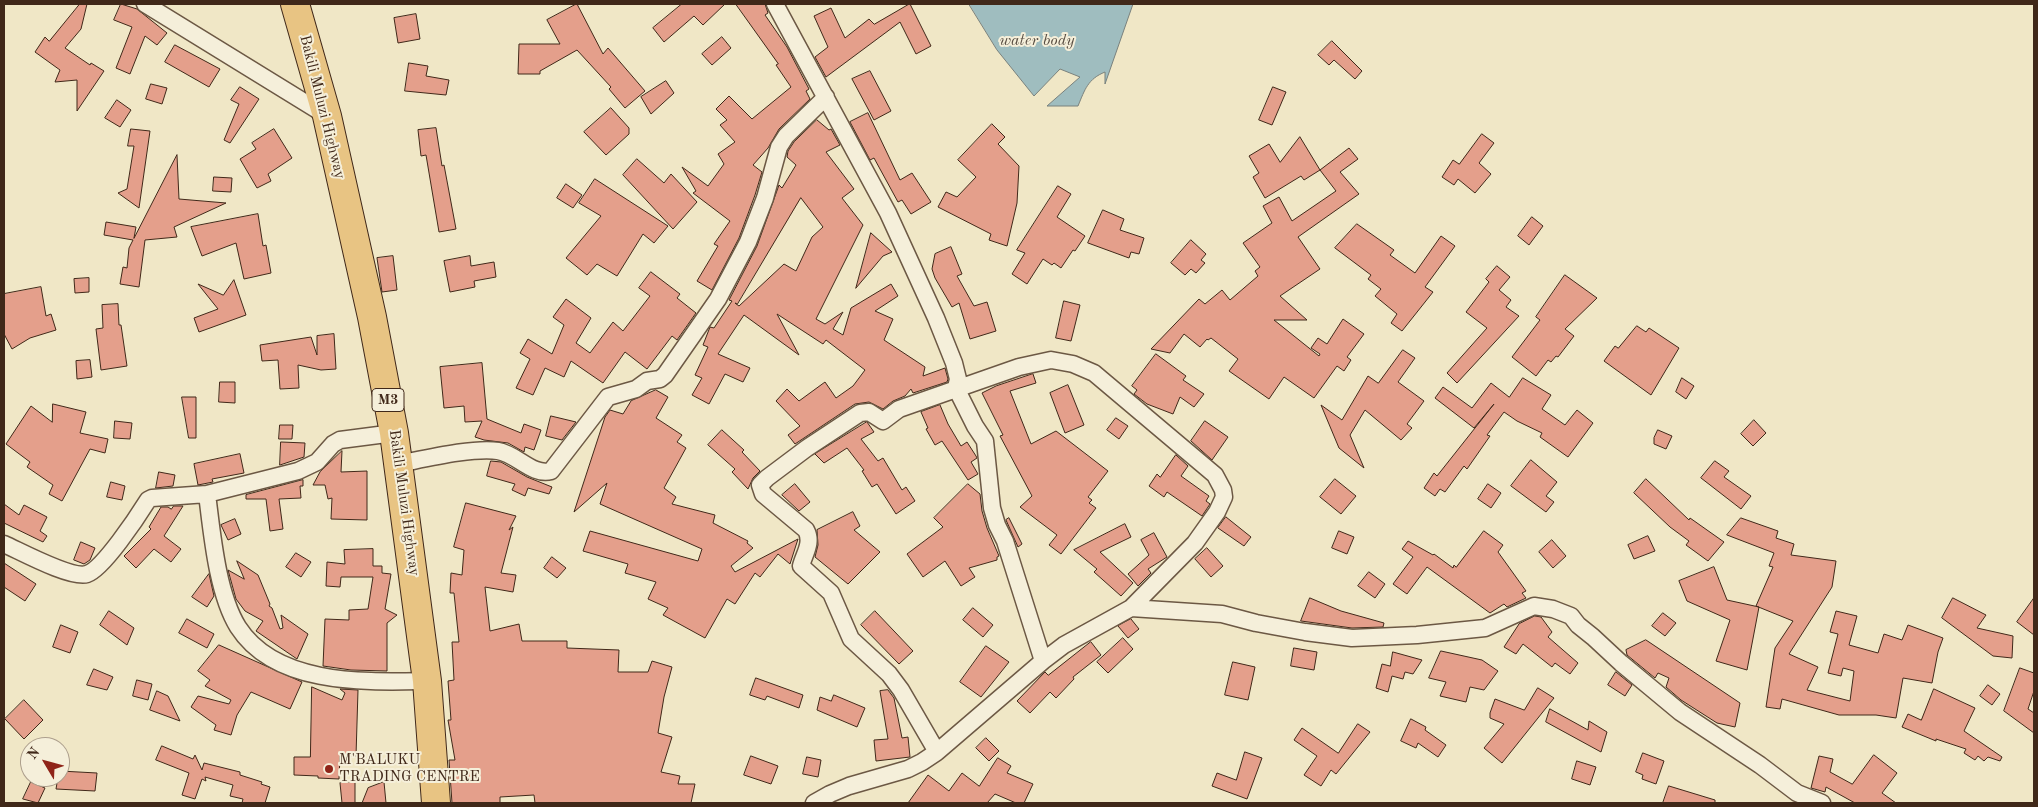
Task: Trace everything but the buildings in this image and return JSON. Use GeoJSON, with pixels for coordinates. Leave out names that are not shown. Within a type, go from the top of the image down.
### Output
{"type":"FeatureCollection","features":[{"type":"Feature","properties":{"kind":"highway","name":"Bakili Muluzi Highway"},"geometry":{"type":"LineString","coordinates":[[295,4],[327,116],[372,316],[394,433],[427,681],[436,803]]}},
{"type":"Feature","properties":{"kind":"street"},"geometry":{"type":"LineString","coordinates":[[145,4],[327,116]]}},
{"type":"Feature","properties":{"kind":"street"},"geometry":{"type":"LineString","coordinates":[[775,4],[888,213],[936,318],[954,363],[958,379],[956,388],[975,426],[985,441],[992,508],[997,525],[1005,541],[1043,661]]}},
{"type":"Feature","properties":{"kind":"street"},"geometry":{"type":"LineString","coordinates":[[398,464],[491,450],[510,454],[537,471],[544,473],[551,471],[608,397],[636,389],[647,381],[660,379],[665,375],[718,299],[748,242],[765,198],[779,147],[786,136],[826,97]]}},
{"type":"Feature","properties":{"kind":"street"},"geometry":{"type":"LineString","coordinates":[[814,803],[849,786],[908,769],[938,752],[1064,645],[1131,608],[1195,543],[1217,512],[1224,497],[1223,490],[1215,475],[1094,373],[1073,364],[1051,360],[1019,367],[899,409],[883,421],[869,412],[860,414],[807,448],[760,485],[763,494],[806,530],[809,535],[809,546],[801,566],[831,594],[851,639],[889,674],[902,690],[938,752]]}},
{"type":"Feature","properties":{"kind":"street"},"geometry":{"type":"LineString","coordinates":[[4,544],[62,569],[77,574],[86,574],[96,570],[105,560],[148,500],[156,497],[207,494],[307,468],[317,462],[333,444],[340,440],[394,433]]}},
{"type":"Feature","properties":{"kind":"street"},"geometry":{"type":"LineString","coordinates":[[207,494],[216,561],[226,594],[238,626],[254,645],[272,658],[313,676],[376,682],[427,681]]}},
{"type":"Feature","properties":{"kind":"street"},"geometry":{"type":"LineString","coordinates":[[1131,608],[1222,614],[1256,623],[1352,638],[1417,635],[1485,628],[1534,606],[1553,609],[1571,616],[1578,625],[1594,637],[1621,663],[1680,712],[1797,793],[1822,803]]}},
{"type":"Feature","properties":{"kind":"water","name":"water body"},"geometry":{"type":"Polygon","coordinates":[[[969,4],[1133,4],[1105,84],[1105,72],[1091,81],[1078,106],[1047,106],[1080,77],[1060,69],[1034,96],[997,50],[969,4]]]}},
{"type":"Feature","properties":{"kind":"place","name":"M'BALUKU TRADING CENTRE"},"geometry":{"type":"Point","coordinates":[329,769]}}]}
